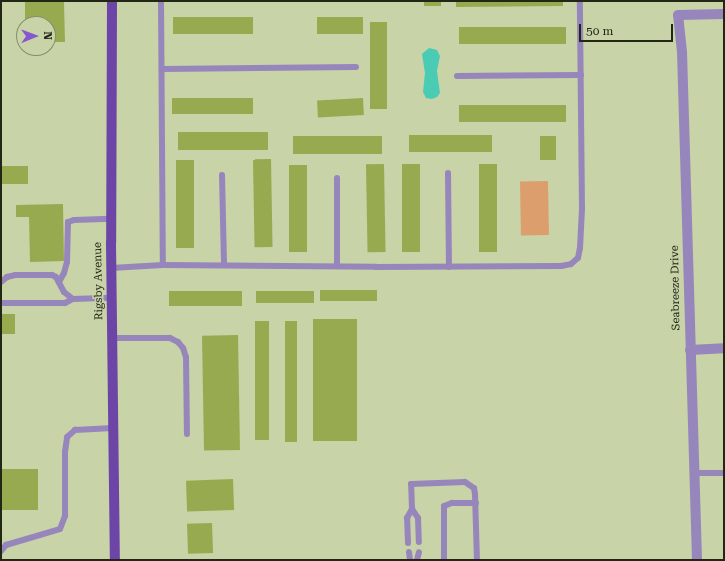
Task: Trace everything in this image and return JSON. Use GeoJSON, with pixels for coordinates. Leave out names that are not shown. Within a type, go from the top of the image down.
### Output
{"type":"FeatureCollection","features":[{"type":"Feature","properties":{"kind":"main road","name":"Rigsby Avenue"},"geometry":{"type":"LineString","coordinates":[[112,1],[111,298],[115,560]]}},
{"type":"Feature","properties":{"kind":"street","name":"Seabreeze Drive"},"geometry":{"type":"LineString","coordinates":[[697,560],[682,52],[678,15],[724,14]]}},
{"type":"Feature","properties":{"kind":"street"},"geometry":{"type":"LineString","coordinates":[[690,350],[724,348]]}},
{"type":"Feature","properties":{"kind":"lane"},"geometry":{"type":"LineString","coordinates":[[161,1],[163,265]]}},
{"type":"Feature","properties":{"kind":"lane"},"geometry":{"type":"LineString","coordinates":[[111,268],[163,265],[449,267],[561,266],[571,264],[578,258],[580,248],[582,208],[580,1]]}},
{"type":"Feature","properties":{"kind":"lane"},"geometry":{"type":"LineString","coordinates":[[162,69],[356,67]]}},
{"type":"Feature","properties":{"kind":"lane"},"geometry":{"type":"LineString","coordinates":[[457,76],[581,75]]}},
{"type":"Feature","properties":{"kind":"lane"},"geometry":{"type":"LineString","coordinates":[[448,173],[449,267]]}},
{"type":"Feature","properties":{"kind":"lane"},"geometry":{"type":"LineString","coordinates":[[222,175],[224,265]]}},
{"type":"Feature","properties":{"kind":"lane"},"geometry":{"type":"LineString","coordinates":[[337,178],[337,266]]}},
{"type":"Feature","properties":{"kind":"lane"},"geometry":{"type":"LineString","coordinates":[[59,282],[64,274],[67,262],[68,222],[74,220],[111,220]]}},
{"type":"Feature","properties":{"kind":"lane"},"geometry":{"type":"LineString","coordinates":[[1,282],[7,277],[15,275],[46,274],[56,278],[64,292],[73,299]]}},
{"type":"Feature","properties":{"kind":"lane"},"geometry":{"type":"LineString","coordinates":[[1,303],[65,303],[73,299],[111,298]]}},
{"type":"Feature","properties":{"kind":"lane"},"geometry":{"type":"LineString","coordinates":[[112,338],[170,338],[178,342],[184,348],[186,356],[187,434]]}},
{"type":"Feature","properties":{"kind":"lane"},"geometry":{"type":"LineString","coordinates":[[1,551],[6,545],[60,529],[65,516],[65,452],[67,437],[75,430],[113,428]]}},
{"type":"Feature","properties":{"kind":"lane"},"geometry":{"type":"LineString","coordinates":[[694,473],[724,472]]}},
{"type":"Feature","properties":{"kind":"lane"},"geometry":{"type":"LineString","coordinates":[[408,543],[408,518],[412,509],[412,484],[465,482],[474,488],[476,503],[477,560]]}},
{"type":"Feature","properties":{"kind":"lane"},"geometry":{"type":"LineString","coordinates":[[444,560],[444,506],[452,503],[476,503]]}},
{"type":"Feature","properties":{"kind":"lane"},"geometry":{"type":"LineString","coordinates":[[412,509],[418,518],[418,542]]}},
{"type":"Feature","properties":{"kind":"lane"},"geometry":{"type":"LineString","coordinates":[[408,552],[410,560]]}},
{"type":"Feature","properties":{"kind":"lane"},"geometry":{"type":"LineString","coordinates":[[417,560],[419,552]]}},
{"type":"Feature","properties":{"kind":"shaded area"},"geometry":{"type":"Polygon","coordinates":[[[520,181],[548,181],[549,235],[521,235],[520,181]]]}},
{"type":"Feature","properties":{"kind":"water"},"geometry":{"type":"Polygon","coordinates":[[[429,48],[437,50],[440,56],[437,71],[440,93],[437,97],[432,99],[426,98],[423,92],[425,73],[422,54],[429,48]]]}},
{"type":"Feature","properties":{"kind":"building"},"geometry":{"type":"Polygon","coordinates":[[[424,1],[441,1],[441,6],[424,6],[424,1]]]}},
{"type":"Feature","properties":{"kind":"building"},"geometry":{"type":"Polygon","coordinates":[[[456,1],[563,1],[563,6],[456,7],[456,1]]]}},
{"type":"Feature","properties":{"kind":"building"},"geometry":{"type":"Polygon","coordinates":[[[25,2],[64,2],[65,42],[56,42],[56,16],[25,16],[25,2]]]}},
{"type":"Feature","properties":{"kind":"building"},"geometry":{"type":"Polygon","coordinates":[[[173,17],[253,17],[253,34],[173,34],[173,17]]]}},
{"type":"Feature","properties":{"kind":"building"},"geometry":{"type":"Polygon","coordinates":[[[317,17],[363,17],[363,34],[317,34],[317,17]]]}},
{"type":"Feature","properties":{"kind":"building"},"geometry":{"type":"Polygon","coordinates":[[[370,22],[387,22],[387,109],[370,109],[370,22]]]}},
{"type":"Feature","properties":{"kind":"building"},"geometry":{"type":"Polygon","coordinates":[[[459,27],[566,27],[566,44],[459,44],[459,27]]]}},
{"type":"Feature","properties":{"kind":"building"},"geometry":{"type":"Polygon","coordinates":[[[172,98],[253,98],[253,114],[172,114],[172,98]]]}},
{"type":"Feature","properties":{"kind":"building"},"geometry":{"type":"Polygon","coordinates":[[[363,98],[364,115],[318,117],[317,100],[363,98]]]}},
{"type":"Feature","properties":{"kind":"building"},"geometry":{"type":"Polygon","coordinates":[[[459,105],[566,105],[566,122],[459,122],[459,105]]]}},
{"type":"Feature","properties":{"kind":"building"},"geometry":{"type":"Polygon","coordinates":[[[178,132],[268,132],[268,150],[178,150],[178,132]]]}},
{"type":"Feature","properties":{"kind":"building"},"geometry":{"type":"Polygon","coordinates":[[[409,135],[492,135],[492,152],[409,152],[409,135]]]}},
{"type":"Feature","properties":{"kind":"building"},"geometry":{"type":"Polygon","coordinates":[[[293,136],[382,136],[382,154],[293,154],[293,136]]]}},
{"type":"Feature","properties":{"kind":"building"},"geometry":{"type":"Polygon","coordinates":[[[540,136],[556,136],[556,160],[540,160],[540,136]]]}},
{"type":"Feature","properties":{"kind":"building"},"geometry":{"type":"Polygon","coordinates":[[[253,159],[271,159],[273,247],[255,247],[253,159]]]}},
{"type":"Feature","properties":{"kind":"building"},"geometry":{"type":"Polygon","coordinates":[[[176,160],[194,160],[194,248],[176,248],[176,160]]]}},
{"type":"Feature","properties":{"kind":"building"},"geometry":{"type":"Polygon","coordinates":[[[366,164],[384,164],[386,252],[368,252],[366,164]]]}},
{"type":"Feature","properties":{"kind":"building"},"geometry":{"type":"Polygon","coordinates":[[[402,164],[420,164],[420,252],[402,252],[402,164]]]}},
{"type":"Feature","properties":{"kind":"building"},"geometry":{"type":"Polygon","coordinates":[[[479,164],[497,164],[497,252],[479,252],[479,164]]]}},
{"type":"Feature","properties":{"kind":"building"},"geometry":{"type":"Polygon","coordinates":[[[289,165],[307,165],[307,252],[289,252],[289,165]]]}},
{"type":"Feature","properties":{"kind":"building"},"geometry":{"type":"Polygon","coordinates":[[[1,166],[28,166],[28,184],[1,184],[1,166]]]}},
{"type":"Feature","properties":{"kind":"building"},"geometry":{"type":"Polygon","coordinates":[[[63,204],[64,261],[30,262],[29,217],[16,217],[16,205],[63,204]]]}},
{"type":"Feature","properties":{"kind":"building"},"geometry":{"type":"Polygon","coordinates":[[[320,290],[377,290],[377,301],[320,301],[320,290]]]}},
{"type":"Feature","properties":{"kind":"building"},"geometry":{"type":"Polygon","coordinates":[[[169,291],[242,291],[242,306],[169,306],[169,291]]]}},
{"type":"Feature","properties":{"kind":"building"},"geometry":{"type":"Polygon","coordinates":[[[256,291],[314,291],[314,303],[256,303],[256,291]]]}},
{"type":"Feature","properties":{"kind":"building"},"geometry":{"type":"Polygon","coordinates":[[[1,314],[15,314],[15,334],[1,334],[1,314]]]}},
{"type":"Feature","properties":{"kind":"building"},"geometry":{"type":"Polygon","coordinates":[[[313,319],[357,319],[357,441],[313,441],[313,319]]]}},
{"type":"Feature","properties":{"kind":"building"},"geometry":{"type":"Polygon","coordinates":[[[255,321],[269,321],[269,440],[255,440],[255,321]]]}},
{"type":"Feature","properties":{"kind":"building"},"geometry":{"type":"Polygon","coordinates":[[[285,321],[297,321],[297,442],[285,442],[285,321]]]}},
{"type":"Feature","properties":{"kind":"building"},"geometry":{"type":"Polygon","coordinates":[[[238,335],[240,450],[204,451],[202,336],[238,335]]]}},
{"type":"Feature","properties":{"kind":"building"},"geometry":{"type":"Polygon","coordinates":[[[1,469],[38,469],[38,510],[1,510],[1,469]]]}},
{"type":"Feature","properties":{"kind":"building"},"geometry":{"type":"Polygon","coordinates":[[[233,479],[234,510],[187,512],[186,481],[233,479]]]}},
{"type":"Feature","properties":{"kind":"building"},"geometry":{"type":"Polygon","coordinates":[[[212,523],[213,553],[188,554],[187,524],[212,523]]]}}]}
